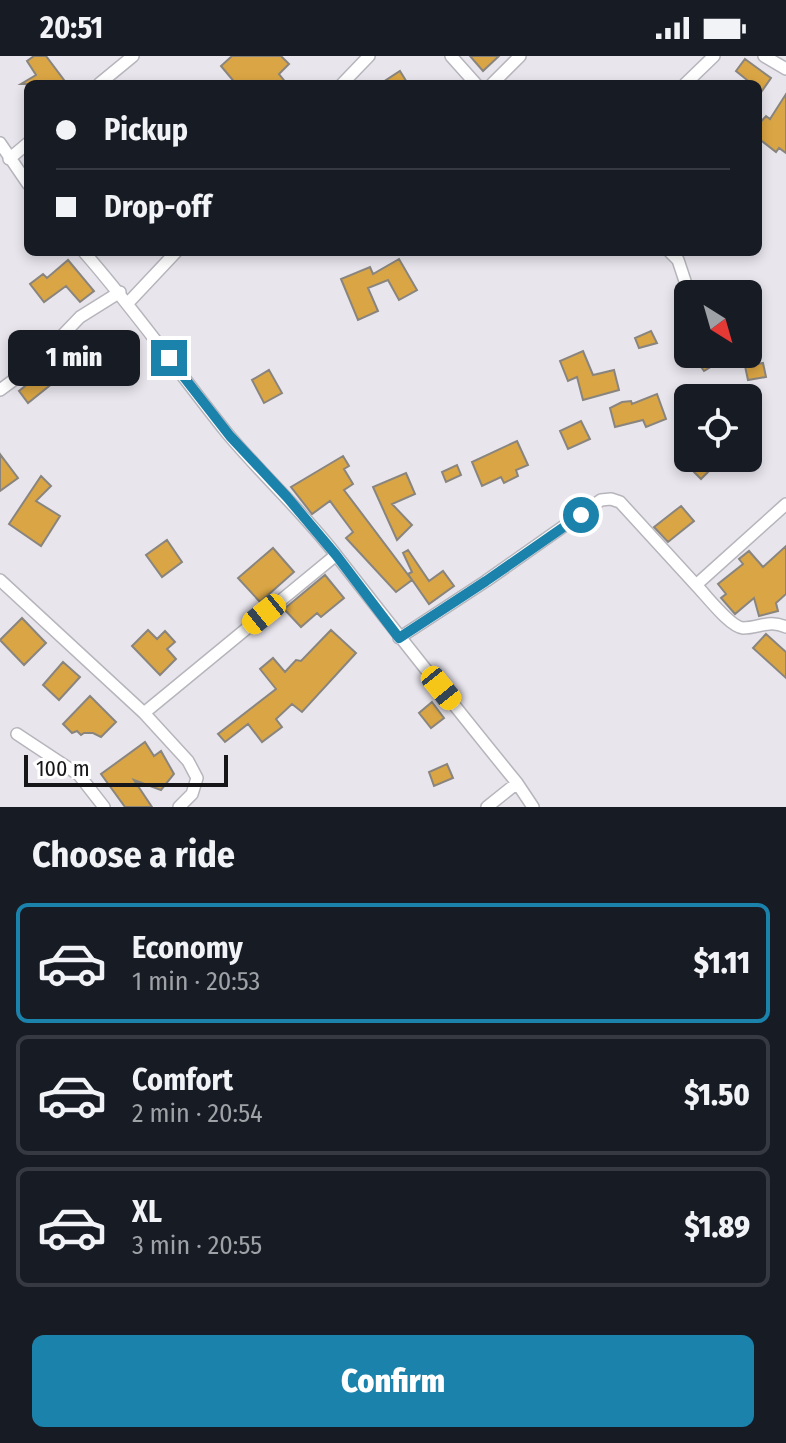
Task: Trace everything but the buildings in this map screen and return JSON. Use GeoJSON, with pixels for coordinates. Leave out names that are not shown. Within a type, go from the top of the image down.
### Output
{"type":"FeatureCollection","features":[{"type":"Feature","properties":{"kind":"street"},"geometry":{"type":"LineString","coordinates":[[104,80],[133,56]]}},
{"type":"Feature","properties":{"kind":"street"},"geometry":{"type":"LineString","coordinates":[[346,80],[369,56]]}},
{"type":"Feature","properties":{"kind":"street"},"geometry":{"type":"LineString","coordinates":[[451,56],[472,80]]}},
{"type":"Feature","properties":{"kind":"street"},"geometry":{"type":"LineString","coordinates":[[496,80],[520,56]]}},
{"type":"Feature","properties":{"kind":"street"},"geometry":{"type":"LineString","coordinates":[[689,80],[714,56]]}},
{"type":"Feature","properties":{"kind":"street"},"geometry":{"type":"LineString","coordinates":[[764,56],[786,69]]}},
{"type":"Feature","properties":{"kind":"street"},"geometry":{"type":"LineString","coordinates":[[0,143],[24,179]]}},
{"type":"Feature","properties":{"kind":"street"},"geometry":{"type":"LineString","coordinates":[[9,159],[24,146]]}},
{"type":"Feature","properties":{"kind":"street"},"geometry":{"type":"LineString","coordinates":[[88,256],[120,292],[230,436],[336,555],[533,807]]}},
{"type":"Feature","properties":{"kind":"street"},"geometry":{"type":"LineString","coordinates":[[128,303],[172,256]]}},
{"type":"Feature","properties":{"kind":"street"},"geometry":{"type":"LineString","coordinates":[[674,256],[685,280]]}},
{"type":"Feature","properties":{"kind":"street"},"geometry":{"type":"LineString","coordinates":[[0,390],[34,365],[80,317],[120,292]]}},
{"type":"Feature","properties":{"kind":"street"},"geometry":{"type":"LineString","coordinates":[[399,638],[601,500],[611,499],[620,502],[733,624],[742,628],[766,622],[786,627]]}},
{"type":"Feature","properties":{"kind":"street"},"geometry":{"type":"LineString","coordinates":[[696,585],[786,504]]}},
{"type":"Feature","properties":{"kind":"street"},"geometry":{"type":"LineString","coordinates":[[144,713],[336,555]]}},
{"type":"Feature","properties":{"kind":"street"},"geometry":{"type":"LineString","coordinates":[[0,580],[144,713],[188,761],[197,778],[192,794],[179,807]]}},
{"type":"Feature","properties":{"kind":"street"},"geometry":{"type":"LineString","coordinates":[[17,734],[79,775],[104,807]]}},
{"type":"Feature","properties":{"kind":"street"},"geometry":{"type":"LineString","coordinates":[[487,807],[517,783]]}},
{"type":"Feature","properties":{"kind":"route"},"geometry":{"type":"LineString","coordinates":[[169,358],[230,436],[336,555],[399,638],[581,515]]}}]}
